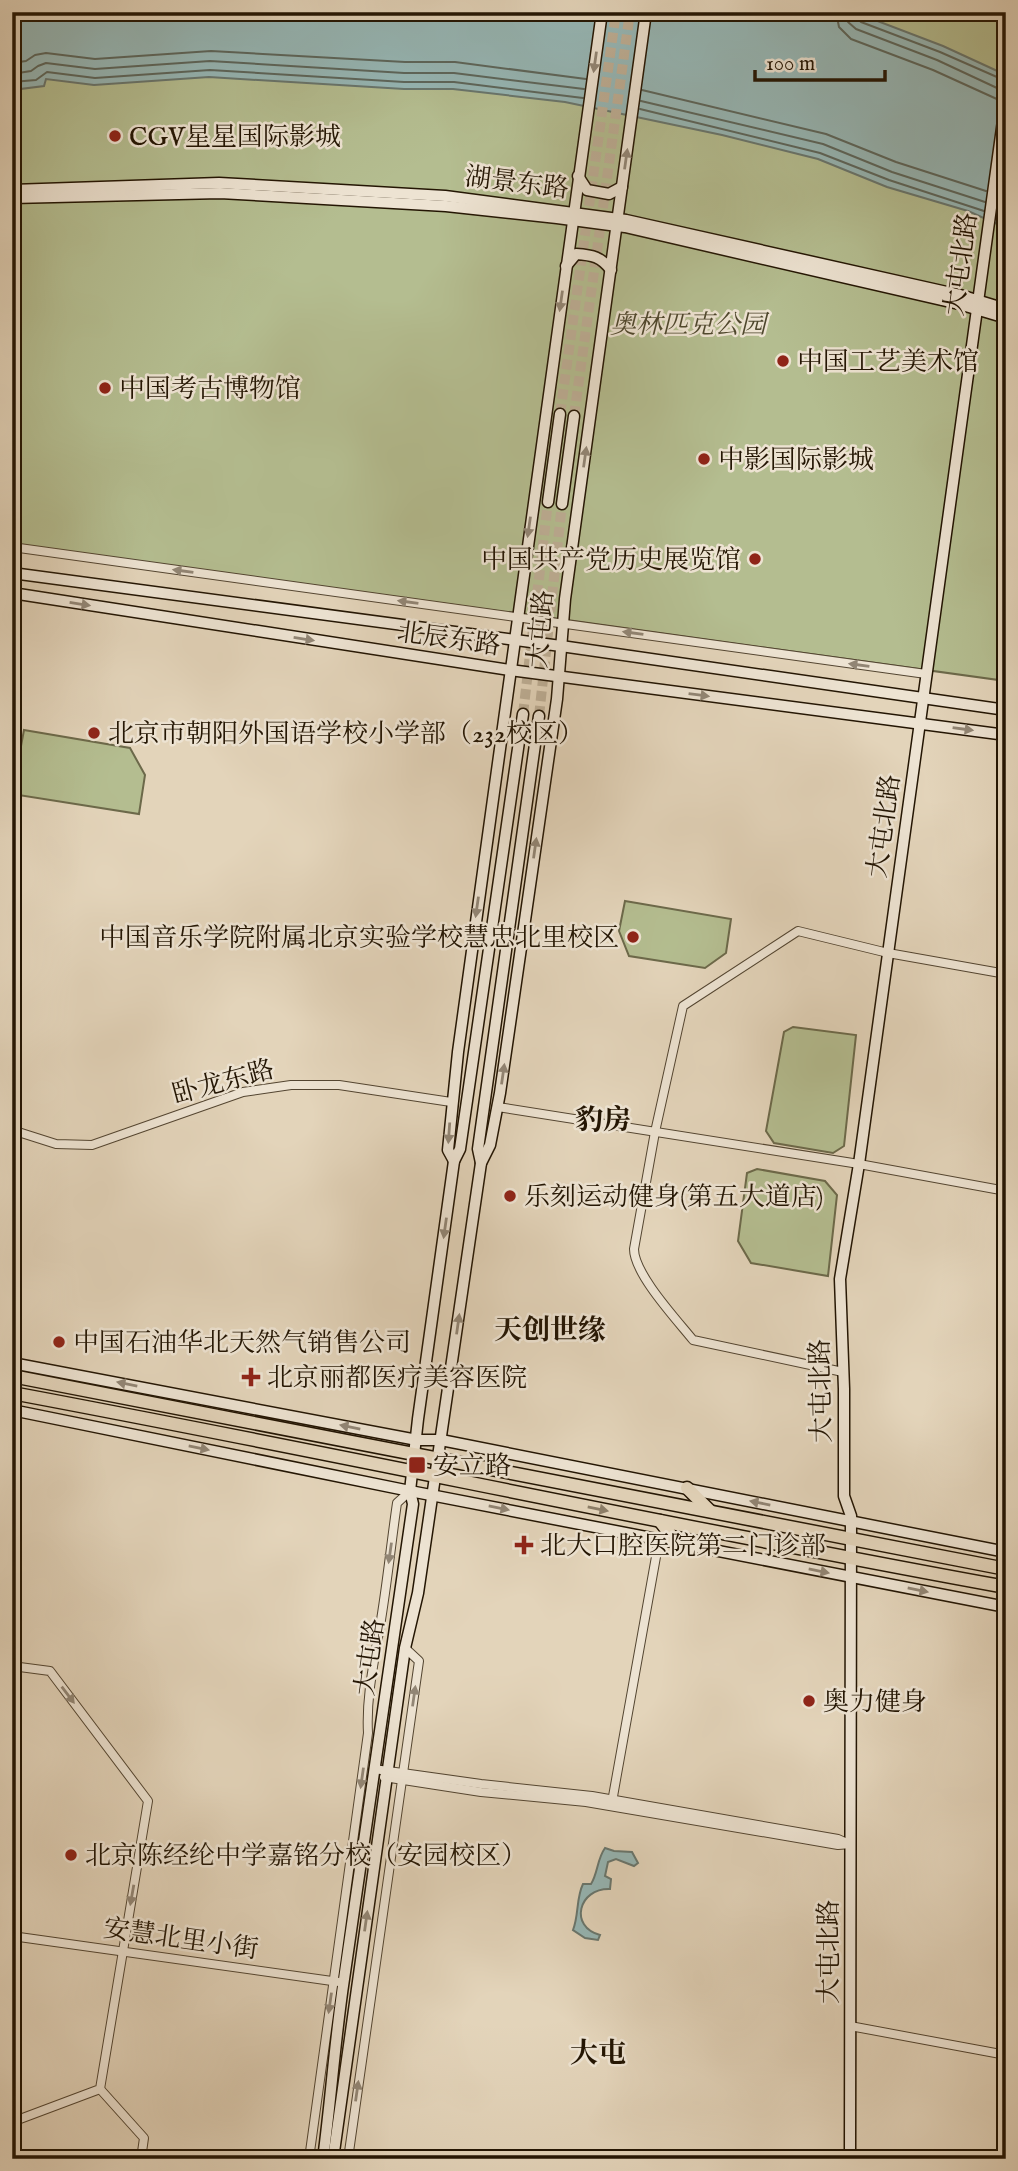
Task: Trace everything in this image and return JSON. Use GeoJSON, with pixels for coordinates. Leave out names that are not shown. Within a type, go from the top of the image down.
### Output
{"type":"FeatureCollection","features":[{"type":"Feature","properties":{"kind":"main road"},"geometry":{"type":"LineString","coordinates":[[12,1377],[1006,1569]]}},
{"type":"Feature","properties":{"kind":"main road"},"geometry":{"type":"LineString","coordinates":[[12,1393],[851,1559],[1006,1587]]}},
{"type":"Feature","properties":{"kind":"main road"},"geometry":{"type":"LineString","coordinates":[[687,1488],[710,1511]]}},
{"type":"Feature","properties":{"kind":"main road"},"geometry":{"type":"LineString","coordinates":[[660,1521],[677,1543]]}},
{"type":"Feature","properties":{"kind":"street","name":"大屯路"},"geometry":{"type":"LineString","coordinates":[[454,1161],[448,1150],[451,1102],[602,12]]}},
{"type":"Feature","properties":{"kind":"street","name":"大屯路"},"geometry":{"type":"LineString","coordinates":[[333,2159],[405,1648],[418,1593],[481,1163],[490,1145],[498,1107],[559,676],[563,623],[646,12]]}},
{"type":"Feature","properties":{"kind":"street","name":"大屯北路"},"geometry":{"type":"LineString","coordinates":[[850,2159],[851,1521],[844,1496],[840,1279],[859,1164],[1006,99]]}},
{"type":"Feature","properties":{"kind":"street"},"geometry":{"type":"LineString","coordinates":[[578,176],[587,190],[610,194],[622,187]]}},
{"type":"Feature","properties":{"kind":"street","name":"湖景东路"},"geometry":{"type":"LineString","coordinates":[[12,190],[219,183],[444,196],[618,223],[796,256],[977,305],[1006,309]]}},
{"type":"Feature","properties":{"kind":"street","name":"湖景东路"},"geometry":{"type":"LineString","coordinates":[[12,198],[220,193],[573,216]]}},
{"type":"Feature","properties":{"kind":"street"},"geometry":{"type":"LineString","coordinates":[[566,266],[576,254],[588,254],[601,258],[611,270]]}},
{"type":"Feature","properties":{"kind":"street","name":"湖景东路"},"geometry":{"type":"LineString","coordinates":[[977,305],[1006,318]]}},
{"type":"Feature","properties":{"kind":"street"},"geometry":{"type":"LineString","coordinates":[[548,502],[560,414]]}},
{"type":"Feature","properties":{"kind":"street"},"geometry":{"type":"LineString","coordinates":[[562,504],[574,416]]}},
{"type":"Feature","properties":{"kind":"street","name":"北辰东路"},"geometry":{"type":"LineString","coordinates":[[12,547],[926,674]]}},
{"type":"Feature","properties":{"kind":"street","name":"北辰东路"},"geometry":{"type":"LineString","coordinates":[[12,573],[561,646],[1006,710]]}},
{"type":"Feature","properties":{"kind":"street","name":"北辰东路"},"geometry":{"type":"LineString","coordinates":[[12,593],[510,670],[1006,735]]}},
{"type":"Feature","properties":{"kind":"street","name":"大屯路"},"geometry":{"type":"LineString","coordinates":[[323,2159],[338,1982],[386,1700],[413,1504],[410,1491],[418,1419],[454,1161],[460,1150],[523,714]]}},
{"type":"Feature","properties":{"kind":"street","name":"大屯路"},"geometry":{"type":"LineString","coordinates":[[481,1163],[478,1149],[539,716]]}},
{"type":"Feature","properties":{"kind":"street"},"geometry":{"type":"LineString","coordinates":[[843,1372],[693,1340],[679,1325],[634,1258],[655,1132],[683,1006],[798,931],[888,953],[1006,974]]}},
{"type":"Feature","properties":{"kind":"street","name":"卧龙东路"},"geometry":{"type":"LineString","coordinates":[[12,1130],[56,1144],[92,1145],[243,1092],[291,1085],[339,1085],[451,1102]]}},
{"type":"Feature","properties":{"kind":"street"},"geometry":{"type":"LineString","coordinates":[[498,1107],[859,1164],[1006,1191]]}},
{"type":"Feature","properties":{"kind":"street"},"geometry":{"type":"LineString","coordinates":[[12,1363],[417,1440],[441,1440],[1006,1552]]}},
{"type":"Feature","properties":{"kind":"street"},"geometry":{"type":"LineString","coordinates":[[12,1410],[1006,1607]]}},
{"type":"Feature","properties":{"kind":"street"},"geometry":{"type":"LineString","coordinates":[[309,2159],[338,1982],[368,1733],[369,1689],[397,1503],[410,1491]]}},
{"type":"Feature","properties":{"kind":"street"},"geometry":{"type":"LineString","coordinates":[[612,1803],[659,1540]]}},
{"type":"Feature","properties":{"kind":"street"},"geometry":{"type":"LineString","coordinates":[[348,2159],[419,1661],[405,1648]]}},
{"type":"Feature","properties":{"kind":"street"},"geometry":{"type":"LineString","coordinates":[[12,1666],[50,1671],[148,1801],[100,2088]]}},
{"type":"Feature","properties":{"kind":"street"},"geometry":{"type":"LineString","coordinates":[[374,1769],[387,1775],[612,1803],[838,1839],[851,1844]]}},
{"type":"Feature","properties":{"kind":"street","name":"安慧北里小街"},"geometry":{"type":"LineString","coordinates":[[12,1936],[338,1982]]}},
{"type":"Feature","properties":{"kind":"street"},"geometry":{"type":"LineString","coordinates":[[850,2026],[1006,2054]]}},
{"type":"Feature","properties":{"kind":"street"},"geometry":{"type":"LineString","coordinates":[[12,2122],[100,2088]]}},
{"type":"Feature","properties":{"kind":"street"},"geometry":{"type":"LineString","coordinates":[[100,2088],[144,2138],[141,2159]]}},
{"type":"Feature","properties":{"kind":"green space","name":"奥林匹克公园"},"geometry":{"type":"Polygon","coordinates":[[[12,12],[1006,12],[1006,681],[12,544],[12,12]]]}},
{"type":"Feature","properties":{"kind":"green space"},"geometry":{"type":"Polygon","coordinates":[[[24,730],[130,748],[145,775],[139,814],[12,794],[24,730]]]}},
{"type":"Feature","properties":{"kind":"green space"},"geometry":{"type":"Polygon","coordinates":[[[625,901],[731,919],[726,953],[705,968],[629,956],[619,931],[625,901]]]}},
{"type":"Feature","properties":{"kind":"green space"},"geometry":{"type":"Polygon","coordinates":[[[793,1027],[856,1035],[844,1146],[833,1153],[774,1143],[766,1131],[784,1032],[793,1027]]]}},
{"type":"Feature","properties":{"kind":"green space"},"geometry":{"type":"Polygon","coordinates":[[[757,1169],[825,1181],[837,1195],[828,1276],[751,1263],[738,1241],[747,1173],[757,1169]]]}},
{"type":"Feature","properties":{"kind":"water"},"geometry":{"type":"Polygon","coordinates":[[[12,12],[854,12],[943,46],[1006,75],[1006,228],[968,211],[887,187],[818,159],[722,135],[565,102],[453,89],[404,89],[209,77],[94,85],[46,79],[44,86],[12,90],[12,12]]]}},
{"type":"Feature","properties":{"kind":"water"},"geometry":{"type":"Polygon","coordinates":[[[605,1848],[632,1852],[638,1863],[634,1866],[616,1859],[608,1862],[605,1876],[611,1879],[610,1889],[599,1890],[585,1901],[581,1917],[590,1931],[600,1935],[598,1940],[585,1938],[573,1930],[581,1889],[583,1884],[591,1884],[605,1848]]]}},
{"type":"Feature","properties":{"kind":"tunnel"},"geometry":{"type":"LineString","coordinates":[[560,414],[616,12]]}},
{"type":"Feature","properties":{"kind":"tunnel"},"geometry":{"type":"LineString","coordinates":[[574,416],[630,12]]}},
{"type":"Feature","properties":{"kind":"tunnel"},"geometry":{"type":"LineString","coordinates":[[523,714],[548,502]]}},
{"type":"Feature","properties":{"kind":"tunnel"},"geometry":{"type":"LineString","coordinates":[[539,716],[562,504]]}},
{"type":"Feature","properties":{"kind":"place","name":"CGV星星国际影城"},"geometry":{"type":"Point","coordinates":[115,136]}},
{"type":"Feature","properties":{"kind":"place","name":"中国工艺美术馆"},"geometry":{"type":"Point","coordinates":[783,361]}},
{"type":"Feature","properties":{"kind":"place","name":"中国考古博物馆"},"geometry":{"type":"Point","coordinates":[105,388]}},
{"type":"Feature","properties":{"kind":"place","name":"中影国际影城"},"geometry":{"type":"Point","coordinates":[704,459]}},
{"type":"Feature","properties":{"kind":"place","name":"中国共产党历史展览馆"},"geometry":{"type":"Point","coordinates":[755,559]}},
{"type":"Feature","properties":{"kind":"place","name":"北京市朝阳外国语学校小学部（232校区）"},"geometry":{"type":"Point","coordinates":[94,733]}},
{"type":"Feature","properties":{"kind":"place","name":"中国音乐学院附属北京实验学校慧忠北里校区"},"geometry":{"type":"Point","coordinates":[633,937]}},
{"type":"Feature","properties":{"kind":"place","name":"乐刻运动健身(第五大道店)"},"geometry":{"type":"Point","coordinates":[510,1196]}},
{"type":"Feature","properties":{"kind":"place","name":"中国石油华北天然气销售公司"},"geometry":{"type":"Point","coordinates":[59,1342]}},
{"type":"Feature","properties":{"kind":"place","name":"北京丽都医疗美容医院"},"geometry":{"type":"Point","coordinates":[251,1377]}},
{"type":"Feature","properties":{"kind":"place","name":"安立路"},"geometry":{"type":"Point","coordinates":[417,1465]}},
{"type":"Feature","properties":{"kind":"place","name":"北大口腔医院第二门诊部"},"geometry":{"type":"Point","coordinates":[524,1545]}},
{"type":"Feature","properties":{"kind":"place","name":"奥力健身"},"geometry":{"type":"Point","coordinates":[809,1701]}},
{"type":"Feature","properties":{"kind":"place","name":"北京陈经纶中学嘉铭分校（安园校区）"},"geometry":{"type":"Point","coordinates":[71,1855]}},
{"type":"Feature","properties":{"kind":"district","name":"豹房"},"geometry":{"type":"Point","coordinates":[603,1119]}},
{"type":"Feature","properties":{"kind":"district","name":"天创世缘"},"geometry":{"type":"Point","coordinates":[550,1329]}},
{"type":"Feature","properties":{"kind":"district","name":"大屯"},"geometry":{"type":"Point","coordinates":[598,2052]}}]}
